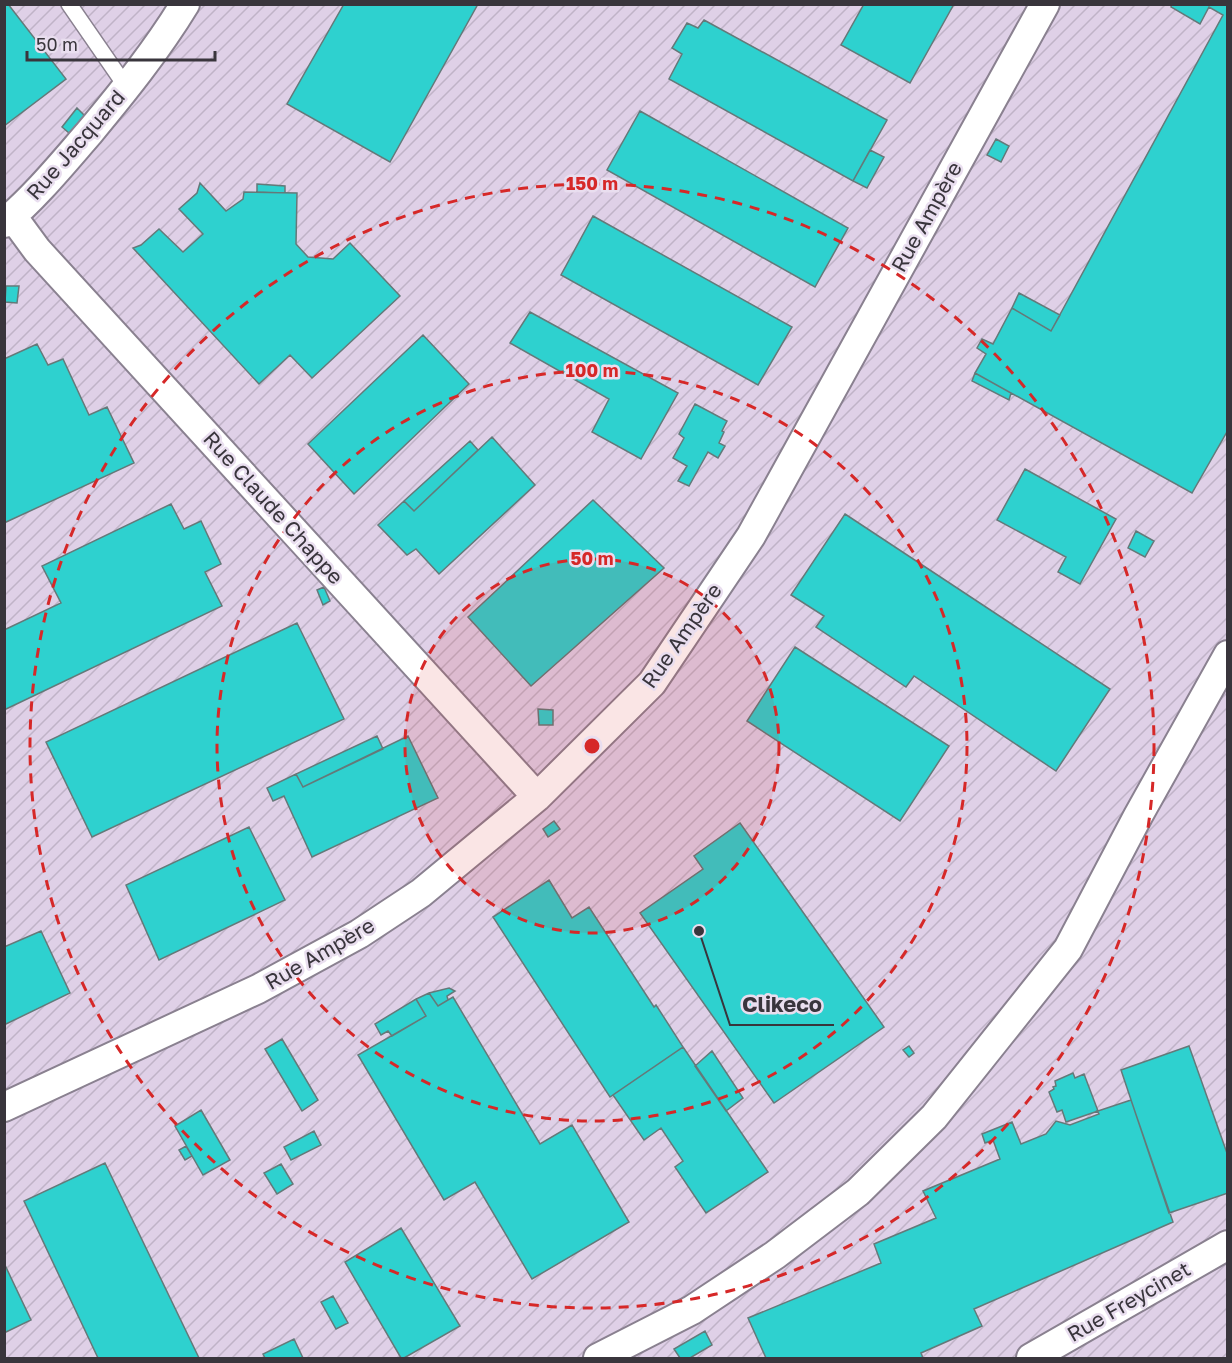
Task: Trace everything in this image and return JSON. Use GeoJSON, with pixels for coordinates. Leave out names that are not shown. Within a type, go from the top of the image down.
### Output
{"type":"FeatureCollection","features":[{"type":"Feature","properties":{"kind":"street","name":"Rue Jacquard"},"geometry":{"type":"LineString","coordinates":[[8,220],[58,169],[126,88],[185,4]]}},
{"type":"Feature","properties":{"kind":"street","name":"Rue Ampère"},"geometry":{"type":"LineString","coordinates":[[4,1107],[258,989],[359,934],[420,893],[537,797],[652,683],[750,536],[1045,4]]}},
{"type":"Feature","properties":{"kind":"street","name":"Rue Claude Chappe"},"geometry":{"type":"LineString","coordinates":[[8,220],[537,797]]}},
{"type":"Feature","properties":{"kind":"street"},"geometry":{"type":"LineString","coordinates":[[598,1359],[692,1310],[775,1255],[858,1192],[934,1117],[1068,948],[1227,655]]}},
{"type":"Feature","properties":{"kind":"street","name":"Rue Freycinet"},"geometry":{"type":"LineString","coordinates":[[1031,1359],[1227,1245]]}},
{"type":"Feature","properties":{"kind":"lane"},"geometry":{"type":"LineString","coordinates":[[69,4],[126,88]]}},
{"type":"Feature","properties":{"kind":"shaded area"},"geometry":{"type":"Polygon","coordinates":[[[5,5],[1227,5],[1227,1358],[5,1358],[5,5]]]}},
{"type":"Feature","properties":{"kind":"building"},"geometry":{"type":"Polygon","coordinates":[[[4,4],[8,4],[66,79],[4,126],[4,4]]]}},
{"type":"Feature","properties":{"kind":"building"},"geometry":{"type":"Polygon","coordinates":[[[344,4],[478,4],[390,162],[287,104],[344,4]]]}},
{"type":"Feature","properties":{"kind":"building"},"geometry":{"type":"Polygon","coordinates":[[[864,4],[954,4],[910,83],[841,45],[864,4]]]}},
{"type":"Feature","properties":{"kind":"building"},"geometry":{"type":"Polygon","coordinates":[[[1172,4],[1228,4],[1228,430],[1192,493],[975,373],[986,354],[977,348],[982,339],[993,344],[1012,308],[1051,331],[1223,15],[1209,7],[1200,24],[1171,7],[1172,4]]]}},
{"type":"Feature","properties":{"kind":"building"},"geometry":{"type":"Polygon","coordinates":[[[704,20],[887,120],[853,181],[669,79],[682,54],[672,48],[687,23],[698,28],[704,20]]]}},
{"type":"Feature","properties":{"kind":"building"},"geometry":{"type":"Polygon","coordinates":[[[77,108],[85,116],[69,133],[62,127],[77,108]]]}},
{"type":"Feature","properties":{"kind":"building"},"geometry":{"type":"Polygon","coordinates":[[[640,111],[848,228],[815,287],[607,170],[640,111]]]}},
{"type":"Feature","properties":{"kind":"building"},"geometry":{"type":"Polygon","coordinates":[[[996,139],[1009,146],[1001,162],[987,155],[996,139]]]}},
{"type":"Feature","properties":{"kind":"building"},"geometry":{"type":"Polygon","coordinates":[[[870,150],[884,157],[867,188],[853,181],[870,150]]]}},
{"type":"Feature","properties":{"kind":"building"},"geometry":{"type":"Polygon","coordinates":[[[200,183],[226,211],[243,199],[244,192],[297,193],[296,244],[308,257],[333,259],[350,243],[400,296],[312,378],[290,355],[259,384],[133,248],[141,245],[159,229],[183,252],[203,234],[179,209],[197,193],[200,183]]]}},
{"type":"Feature","properties":{"kind":"building"},"geometry":{"type":"Polygon","coordinates":[[[257,184],[285,186],[285,193],[257,192],[257,184]]]}},
{"type":"Feature","properties":{"kind":"building"},"geometry":{"type":"Polygon","coordinates":[[[593,216],[792,327],[758,385],[561,275],[593,216]]]}},
{"type":"Feature","properties":{"kind":"building"},"geometry":{"type":"Polygon","coordinates":[[[6,286],[19,286],[17,303],[5,302],[6,286]]]}},
{"type":"Feature","properties":{"kind":"building"},"geometry":{"type":"Polygon","coordinates":[[[1019,293],[1060,315],[1051,331],[1012,308],[1019,293]]]}},
{"type":"Feature","properties":{"kind":"building"},"geometry":{"type":"Polygon","coordinates":[[[530,312],[678,393],[641,459],[592,432],[609,399],[510,343],[530,312]]]}},
{"type":"Feature","properties":{"kind":"building"},"geometry":{"type":"Polygon","coordinates":[[[423,335],[469,384],[354,494],[308,444],[423,335]]]}},
{"type":"Feature","properties":{"kind":"building"},"geometry":{"type":"Polygon","coordinates":[[[37,344],[48,365],[63,359],[89,415],[107,407],[134,463],[4,523],[4,359],[37,344]]]}},
{"type":"Feature","properties":{"kind":"building"},"geometry":{"type":"Polygon","coordinates":[[[975,373],[1011,393],[1009,400],[972,381],[975,373]]]}},
{"type":"Feature","properties":{"kind":"building"},"geometry":{"type":"Polygon","coordinates":[[[695,404],[727,421],[719,443],[725,446],[718,458],[708,452],[689,486],[678,481],[687,466],[673,458],[684,438],[679,434],[695,404]]]}},
{"type":"Feature","properties":{"kind":"building"},"geometry":{"type":"Polygon","coordinates":[[[492,437],[535,485],[439,574],[416,549],[407,555],[378,525],[404,501],[414,511],[492,437]]]}},
{"type":"Feature","properties":{"kind":"building"},"geometry":{"type":"Polygon","coordinates":[[[470,441],[478,450],[414,511],[404,501],[470,441]]]}},
{"type":"Feature","properties":{"kind":"building"},"geometry":{"type":"Polygon","coordinates":[[[1025,469],[1116,519],[1080,584],[1058,572],[1066,557],[997,520],[1025,469]]]}},
{"type":"Feature","properties":{"kind":"building"},"geometry":{"type":"Polygon","coordinates":[[[593,500],[664,568],[531,686],[468,617],[593,500]]]}},
{"type":"Feature","properties":{"kind":"building"},"geometry":{"type":"Polygon","coordinates":[[[171,504],[184,529],[201,521],[221,564],[205,572],[222,606],[4,710],[4,630],[61,603],[42,566],[171,504]]]}},
{"type":"Feature","properties":{"kind":"building"},"geometry":{"type":"Polygon","coordinates":[[[845,514],[1110,689],[1056,771],[914,676],[906,687],[816,627],[824,616],[791,595],[845,514]]]}},
{"type":"Feature","properties":{"kind":"building"},"geometry":{"type":"Polygon","coordinates":[[[1136,531],[1154,541],[1145,557],[1128,548],[1136,531]]]}},
{"type":"Feature","properties":{"kind":"building"},"geometry":{"type":"Polygon","coordinates":[[[324,587],[330,601],[323,605],[317,590],[324,587]]]}},
{"type":"Feature","properties":{"kind":"building"},"geometry":{"type":"Polygon","coordinates":[[[297,623],[344,719],[92,837],[46,742],[297,623]]]}},
{"type":"Feature","properties":{"kind":"building"},"geometry":{"type":"Polygon","coordinates":[[[795,647],[949,746],[900,821],[747,721],[795,647]]]}},
{"type":"Feature","properties":{"kind":"building"},"geometry":{"type":"Polygon","coordinates":[[[538,709],[553,710],[553,725],[539,725],[538,709]]]}},
{"type":"Feature","properties":{"kind":"building"},"geometry":{"type":"Polygon","coordinates":[[[377,736],[383,749],[303,787],[296,774],[377,736]]]}},
{"type":"Feature","properties":{"kind":"building"},"geometry":{"type":"Polygon","coordinates":[[[408,736],[438,798],[312,857],[284,796],[273,801],[267,788],[296,774],[303,787],[408,736]]]}},
{"type":"Feature","properties":{"kind":"building"},"geometry":{"type":"Polygon","coordinates":[[[554,821],[560,829],[548,837],[543,829],[554,821]]]}},
{"type":"Feature","properties":{"kind":"building"},"geometry":{"type":"Polygon","coordinates":[[[740,823],[884,1027],[774,1103],[640,913],[703,869],[694,856],[740,823]]]}},
{"type":"Feature","properties":{"kind":"building"},"geometry":{"type":"Polygon","coordinates":[[[249,827],[285,900],[159,960],[126,885],[249,827]]]}},
{"type":"Feature","properties":{"kind":"building"},"geometry":{"type":"Polygon","coordinates":[[[549,880],[572,918],[589,907],[683,1047],[610,1097],[493,917],[549,880]]]}},
{"type":"Feature","properties":{"kind":"building"},"geometry":{"type":"Polygon","coordinates":[[[41,931],[70,993],[6,1024],[4,1020],[4,947],[41,931]]]}},
{"type":"Feature","properties":{"kind":"building"},"geometry":{"type":"Polygon","coordinates":[[[449,988],[455,991],[447,996],[448,1000],[438,1006],[429,993],[449,988]]]}},
{"type":"Feature","properties":{"kind":"building"},"geometry":{"type":"Polygon","coordinates":[[[429,993],[438,1006],[453,997],[540,1144],[572,1125],[629,1222],[532,1279],[475,1182],[444,1200],[358,1055],[426,1016],[416,999],[429,993]]]}},
{"type":"Feature","properties":{"kind":"building"},"geometry":{"type":"Polygon","coordinates":[[[416,999],[426,1016],[392,1036],[388,1031],[381,1035],[375,1024],[416,999]]]}},
{"type":"Feature","properties":{"kind":"building"},"geometry":{"type":"Polygon","coordinates":[[[282,1039],[318,1100],[302,1111],[265,1049],[282,1039]]]}},
{"type":"Feature","properties":{"kind":"building"},"geometry":{"type":"Polygon","coordinates":[[[909,1046],[914,1053],[909,1057],[903,1050],[909,1046]]]}},
{"type":"Feature","properties":{"kind":"building"},"geometry":{"type":"Polygon","coordinates":[[[1189,1046],[1228,1156],[1228,1193],[1169,1213],[1121,1070],[1189,1046]]]}},
{"type":"Feature","properties":{"kind":"building"},"geometry":{"type":"Polygon","coordinates":[[[683,1047],[768,1172],[706,1213],[675,1167],[683,1161],[661,1128],[644,1140],[613,1095],[683,1047]]]}},
{"type":"Feature","properties":{"kind":"building"},"geometry":{"type":"Polygon","coordinates":[[[712,1051],[743,1098],[726,1111],[695,1066],[712,1051]]]}},
{"type":"Feature","properties":{"kind":"building"},"geometry":{"type":"Polygon","coordinates":[[[1073,1073],[1075,1078],[1084,1074],[1098,1111],[1066,1122],[1062,1110],[1057,1112],[1049,1092],[1056,1086],[1055,1081],[1073,1073]]]}},
{"type":"Feature","properties":{"kind":"building"},"geometry":{"type":"Polygon","coordinates":[[[1131,1100],[1173,1222],[974,1309],[982,1326],[921,1353],[923,1358],[766,1358],[748,1318],[881,1263],[874,1244],[936,1218],[923,1191],[1000,1159],[993,1140],[985,1143],[982,1134],[1012,1122],[1021,1144],[1046,1134],[1056,1121],[1070,1125],[1099,1114],[1097,1111],[1131,1100]]]}},
{"type":"Feature","properties":{"kind":"building"},"geometry":{"type":"Polygon","coordinates":[[[201,1110],[230,1160],[203,1175],[175,1126],[201,1110]]]}},
{"type":"Feature","properties":{"kind":"building"},"geometry":{"type":"Polygon","coordinates":[[[314,1131],[321,1145],[291,1160],[284,1147],[314,1131]]]}},
{"type":"Feature","properties":{"kind":"building"},"geometry":{"type":"Polygon","coordinates":[[[186,1146],[192,1156],[185,1160],[179,1150],[186,1146]]]}},
{"type":"Feature","properties":{"kind":"building"},"geometry":{"type":"Polygon","coordinates":[[[105,1163],[199,1358],[98,1358],[24,1201],[105,1163]]]}},
{"type":"Feature","properties":{"kind":"building"},"geometry":{"type":"Polygon","coordinates":[[[281,1164],[293,1184],[277,1194],[264,1173],[281,1164]]]}},
{"type":"Feature","properties":{"kind":"building"},"geometry":{"type":"Polygon","coordinates":[[[401,1228],[460,1326],[404,1358],[401,1358],[345,1262],[401,1228]]]}},
{"type":"Feature","properties":{"kind":"building"},"geometry":{"type":"Polygon","coordinates":[[[4,1263],[31,1320],[4,1333],[4,1263]]]}},
{"type":"Feature","properties":{"kind":"building"},"geometry":{"type":"Polygon","coordinates":[[[333,1296],[348,1323],[336,1329],[321,1302],[333,1296]]]}},
{"type":"Feature","properties":{"kind":"building"},"geometry":{"type":"Polygon","coordinates":[[[705,1331],[712,1345],[690,1358],[680,1358],[674,1349],[705,1331]]]}},
{"type":"Feature","properties":{"kind":"building"},"geometry":{"type":"Polygon","coordinates":[[[294,1339],[303,1358],[265,1358],[263,1354],[294,1339]]]}},
{"type":"Feature","properties":{"kind":"place","name":"Clikeco"},"geometry":{"type":"Point","coordinates":[699,931]}}]}
